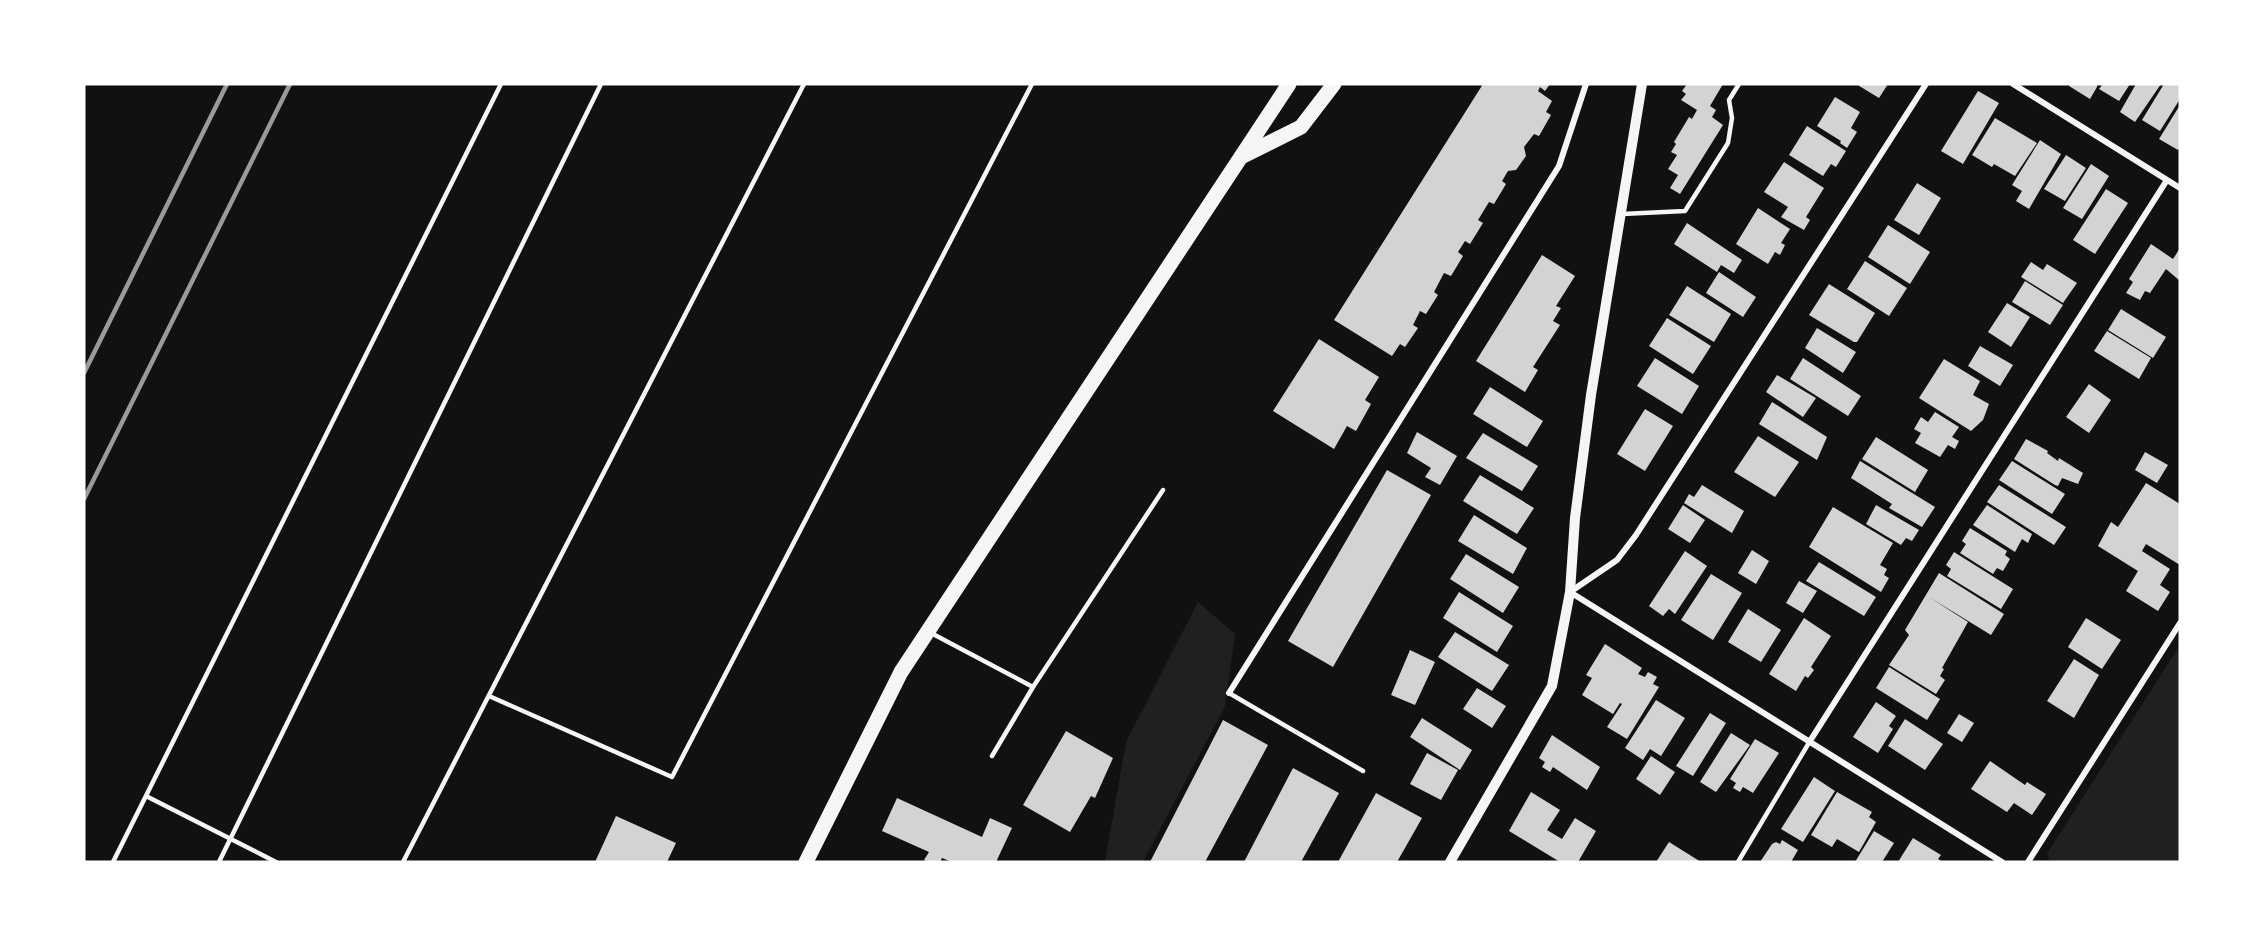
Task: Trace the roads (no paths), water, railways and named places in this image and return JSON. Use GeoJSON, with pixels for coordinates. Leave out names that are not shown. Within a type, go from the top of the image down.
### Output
{"type":"FeatureCollection","features":[{"type":"Feature","properties":{"kind":"main road"},"geometry":{"type":"LineString","coordinates":[[806,862],[894,685],[1288,84]]}},
{"type":"Feature","properties":{"kind":"main road"},"geometry":{"type":"LineString","coordinates":[[1241,158],[1301,128],[1334,84]]}},
{"type":"Feature","properties":{"kind":"street"},"geometry":{"type":"LineString","coordinates":[[1229,693],[1559,166],[1586,84]]}},
{"type":"Feature","properties":{"kind":"street"},"geometry":{"type":"LineString","coordinates":[[1450,862],[1551,686],[1570,592],[1575,518],[1619,214],[1642,84]]}},
{"type":"Feature","properties":{"kind":"street"},"geometry":{"type":"LineString","coordinates":[[1570,592],[1617,560],[1636,535],[1926,84]]}},
{"type":"Feature","properties":{"kind":"street"},"geometry":{"type":"LineString","coordinates":[[2013,84],[2180,188]]}},
{"type":"Feature","properties":{"kind":"street"},"geometry":{"type":"LineString","coordinates":[[1810,741],[2167,180]]}},
{"type":"Feature","properties":{"kind":"street"},"geometry":{"type":"LineString","coordinates":[[1570,592],[2002,862]]}},
{"type":"Feature","properties":{"kind":"street"},"geometry":{"type":"LineString","coordinates":[[2028,862],[2180,623]]}},
{"type":"Feature","properties":{"kind":"lane"},"geometry":{"type":"LineString","coordinates":[[113,862],[501,84]]}},
{"type":"Feature","properties":{"kind":"lane"},"geometry":{"type":"LineString","coordinates":[[219,862],[601,84]]}},
{"type":"Feature","properties":{"kind":"lane"},"geometry":{"type":"LineString","coordinates":[[403,862],[804,84]]}},
{"type":"Feature","properties":{"kind":"lane"},"geometry":{"type":"LineString","coordinates":[[489,696],[672,777],[1032,84]]}},
{"type":"Feature","properties":{"kind":"lane"},"geometry":{"type":"LineString","coordinates":[[1619,214],[1685,211],[1728,143],[1732,118],[1729,100],[1739,84]]}},
{"type":"Feature","properties":{"kind":"lane"},"geometry":{"type":"LineString","coordinates":[[992,756],[1033,687],[1163,490]]}},
{"type":"Feature","properties":{"kind":"lane"},"geometry":{"type":"LineString","coordinates":[[928,632],[1033,687]]}},
{"type":"Feature","properties":{"kind":"lane"},"geometry":{"type":"LineString","coordinates":[[1229,693],[1363,771]]}},
{"type":"Feature","properties":{"kind":"lane"},"geometry":{"type":"LineString","coordinates":[[1738,862],[1810,741]]}},
{"type":"Feature","properties":{"kind":"lane"},"geometry":{"type":"LineString","coordinates":[[146,796],[276,862]]}},
{"type":"Feature","properties":{"kind":"railway"},"geometry":{"type":"LineString","coordinates":[[84,373],[227,84]]}},
{"type":"Feature","properties":{"kind":"railway"},"geometry":{"type":"LineString","coordinates":[[84,499],[290,84]]}}]}
